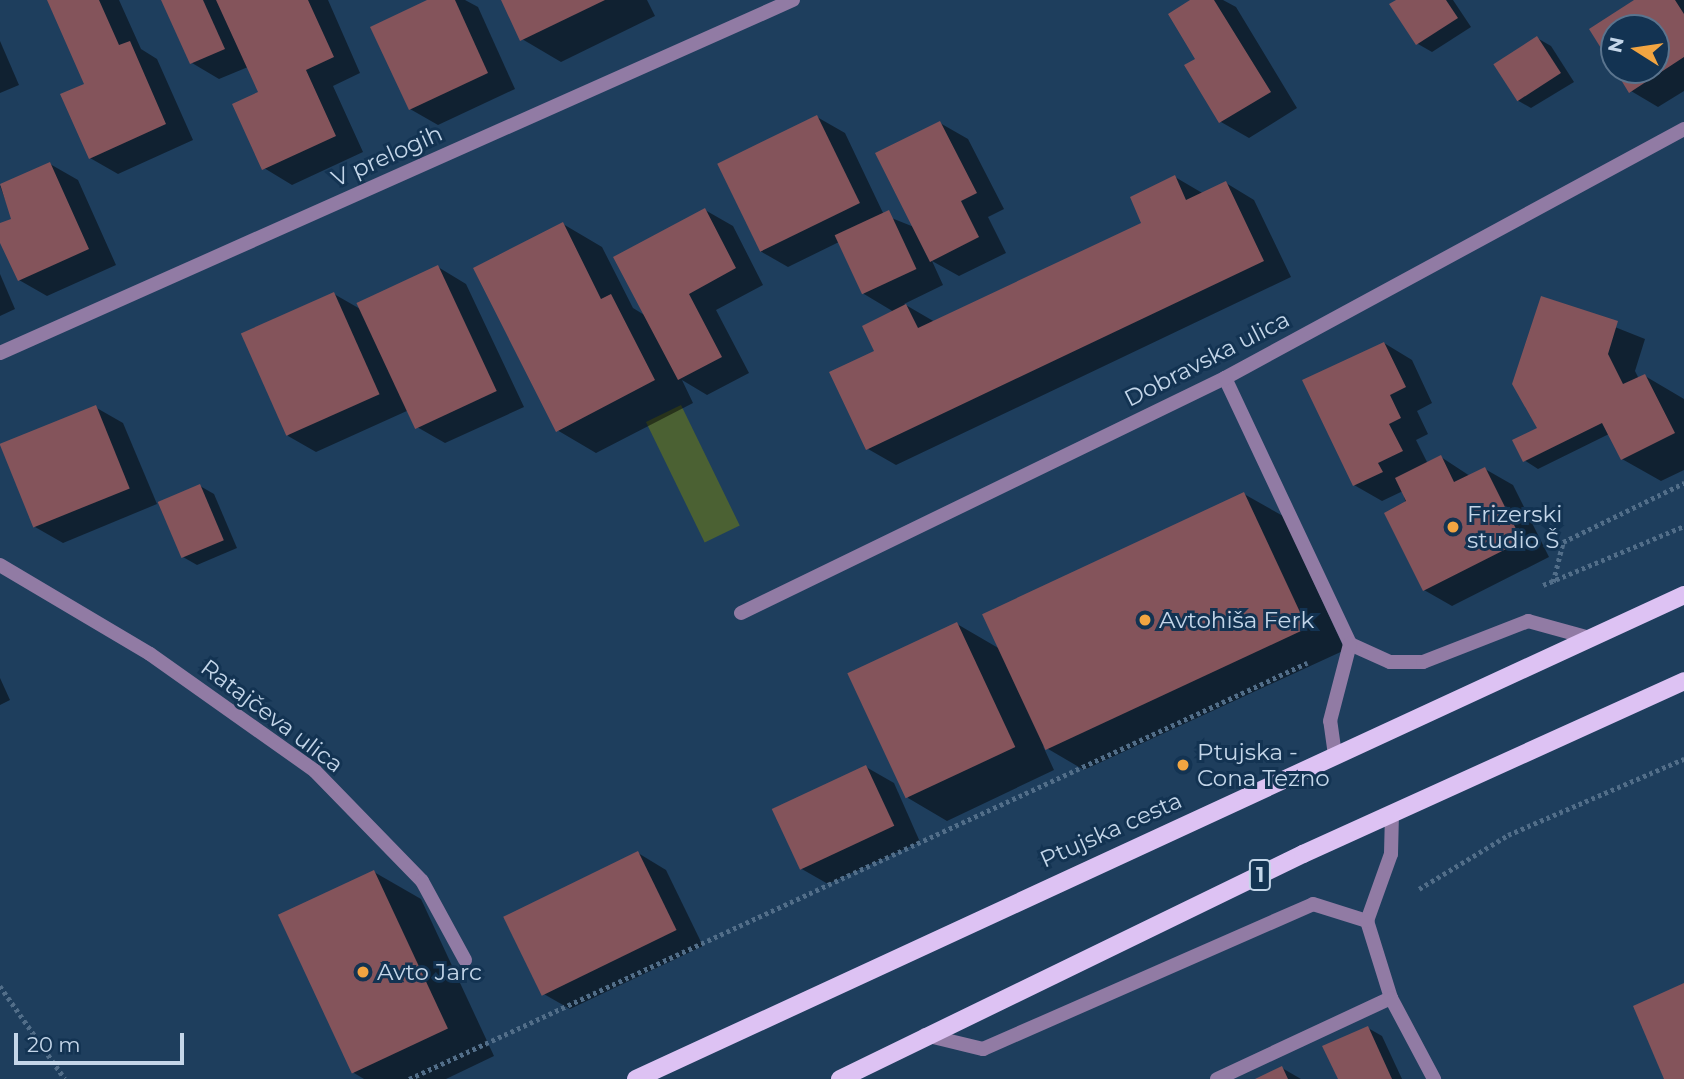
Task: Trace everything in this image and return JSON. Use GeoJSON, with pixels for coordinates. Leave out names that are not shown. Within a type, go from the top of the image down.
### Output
{"type":"FeatureCollection","features":[{"type":"Feature","properties":{"kind":"main road","name":"Ptujska cesta"},"geometry":{"type":"LineString","coordinates":[[636,1079],[1684,595]]}},
{"type":"Feature","properties":{"kind":"main road","name":"1"},"geometry":{"type":"LineString","coordinates":[[840,1079],[925,1035],[1392,814],[1680,686]]}},
{"type":"Feature","properties":{"kind":"street","name":"V prelogih"},"geometry":{"type":"LineString","coordinates":[[0,353],[793,0]]}},
{"type":"Feature","properties":{"kind":"street","name":"Dobravska ulica"},"geometry":{"type":"LineString","coordinates":[[741,613],[1225,378],[1684,129]]}},
{"type":"Feature","properties":{"kind":"street"},"geometry":{"type":"LineString","coordinates":[[1225,378],[1350,644],[1330,721],[1335,755]]}},
{"type":"Feature","properties":{"kind":"street","name":"Ratajčeva ulica"},"geometry":{"type":"LineString","coordinates":[[0,565],[150,654],[315,771],[422,881],[465,960]]}},
{"type":"Feature","properties":{"kind":"street"},"geometry":{"type":"LineString","coordinates":[[1350,644],[1390,662],[1423,662],[1528,621],[1590,638]]}},
{"type":"Feature","properties":{"kind":"street"},"geometry":{"type":"LineString","coordinates":[[1392,814],[1391,854],[1367,920],[1391,998],[1434,1079]]}},
{"type":"Feature","properties":{"kind":"street"},"geometry":{"type":"LineString","coordinates":[[925,1035],[983,1049],[1313,904],[1367,920]]}},
{"type":"Feature","properties":{"kind":"street"},"geometry":{"type":"LineString","coordinates":[[1217,1079],[1391,998]]}},
{"type":"Feature","properties":{"kind":"path"},"geometry":{"type":"LineString","coordinates":[[1553,582],[1563,542],[1684,482]]}},
{"type":"Feature","properties":{"kind":"path"},"geometry":{"type":"LineString","coordinates":[[409,1079],[1320,657]]}},
{"type":"Feature","properties":{"kind":"path"},"geometry":{"type":"LineString","coordinates":[[1367,920],[1486,846],[1684,759]]}},
{"type":"Feature","properties":{"kind":"path"},"geometry":{"type":"LineString","coordinates":[[0,986],[65,1079]]}},
{"type":"Feature","properties":{"kind":"green space"},"geometry":{"type":"Polygon","coordinates":[[[681,405],[740,525],[705,543],[646,422],[681,405]]]}},
{"type":"Feature","properties":{"kind":"building"},"geometry":{"type":"Polygon","coordinates":[[[47,0],[99,0],[119,45],[130,41],[166,124],[89,159],[60,94],[84,84],[47,0]]]}},
{"type":"Feature","properties":{"kind":"building"},"geometry":{"type":"Polygon","coordinates":[[[161,0],[203,0],[225,49],[190,64],[161,0]]]}},
{"type":"Feature","properties":{"kind":"building"},"geometry":{"type":"Polygon","coordinates":[[[216,0],[308,0],[334,57],[306,70],[336,136],[262,170],[232,104],[258,92],[216,0]]]}},
{"type":"Feature","properties":{"kind":"building"},"geometry":{"type":"Polygon","coordinates":[[[427,0],[455,0],[488,73],[409,110],[370,27],[427,0]]]}},
{"type":"Feature","properties":{"kind":"building"},"geometry":{"type":"Polygon","coordinates":[[[501,0],[605,0],[520,41],[501,0]]]}},
{"type":"Feature","properties":{"kind":"building"},"geometry":{"type":"Polygon","coordinates":[[[1190,0],[1214,0],[1271,92],[1219,123],[1184,65],[1195,59],[1168,14],[1190,0]]]}},
{"type":"Feature","properties":{"kind":"building"},"geometry":{"type":"Polygon","coordinates":[[[1396,0],[1446,0],[1458,18],[1416,45],[1389,4],[1396,0]]]}},
{"type":"Feature","properties":{"kind":"building"},"geometry":{"type":"Polygon","coordinates":[[[1634,0],[1675,0],[1684,14],[1684,57],[1670,66],[1670,14],[1612,14],[1634,0]]]}},
{"type":"Feature","properties":{"kind":"building"},"geometry":{"type":"Polygon","coordinates":[[[1600,22],[1600,47],[1589,29],[1600,22]]]}},
{"type":"Feature","properties":{"kind":"building"},"geometry":{"type":"Polygon","coordinates":[[[1537,36],[1561,73],[1517,101],[1493,64],[1537,36]]]}},
{"type":"Feature","properties":{"kind":"building"},"geometry":{"type":"Polygon","coordinates":[[[1624,84],[1643,84],[1629,93],[1624,84]]]}},
{"type":"Feature","properties":{"kind":"building"},"geometry":{"type":"Polygon","coordinates":[[[817,115],[860,203],[760,252],[717,164],[817,115]]]}},
{"type":"Feature","properties":{"kind":"building"},"geometry":{"type":"Polygon","coordinates":[[[940,121],[977,193],[961,201],[979,237],[930,262],[875,153],[940,121]]]}},
{"type":"Feature","properties":{"kind":"building"},"geometry":{"type":"Polygon","coordinates":[[[50,162],[89,249],[18,281],[0,243],[0,223],[11,219],[0,184],[50,162]]]}},
{"type":"Feature","properties":{"kind":"building"},"geometry":{"type":"Polygon","coordinates":[[[1175,175],[1186,200],[1226,181],[1264,261],[866,450],[829,372],[874,351],[862,326],[906,304],[918,328],[1141,223],[1130,197],[1175,175]]]}},
{"type":"Feature","properties":{"kind":"building"},"geometry":{"type":"Polygon","coordinates":[[[705,208],[736,268],[689,294],[722,357],[678,380],[613,257],[705,208]]]}},
{"type":"Feature","properties":{"kind":"building"},"geometry":{"type":"Polygon","coordinates":[[[889,210],[916,269],[862,294],[835,235],[889,210]]]}},
{"type":"Feature","properties":{"kind":"building"},"geometry":{"type":"Polygon","coordinates":[[[563,222],[601,299],[611,294],[655,380],[556,432],[473,268],[563,222]]]}},
{"type":"Feature","properties":{"kind":"building"},"geometry":{"type":"Polygon","coordinates":[[[438,265],[497,391],[415,429],[356,303],[438,265]]]}},
{"type":"Feature","properties":{"kind":"building"},"geometry":{"type":"Polygon","coordinates":[[[334,292],[380,394],[286,436],[241,333],[334,292]]]}},
{"type":"Feature","properties":{"kind":"building"},"geometry":{"type":"Polygon","coordinates":[[[1541,296],[1618,321],[1608,354],[1623,384],[1645,374],[1675,433],[1621,460],[1602,423],[1523,462],[1512,440],[1537,428],[1512,384],[1541,296]]]}},
{"type":"Feature","properties":{"kind":"building"},"geometry":{"type":"Polygon","coordinates":[[[1384,342],[1406,387],[1390,395],[1401,418],[1389,424],[1403,451],[1378,463],[1383,472],[1353,486],[1302,380],[1384,342]]]}},
{"type":"Feature","properties":{"kind":"building"},"geometry":{"type":"Polygon","coordinates":[[[96,405],[130,488],[33,527],[0,444],[96,405]]]}},
{"type":"Feature","properties":{"kind":"building","name":"Frizerski studio Š"},"geometry":{"type":"Polygon","coordinates":[[[1441,455],[1454,482],[1485,467],[1522,541],[1423,591],[1384,513],[1406,501],[1395,478],[1441,455]]]}},
{"type":"Feature","properties":{"kind":"building"},"geometry":{"type":"Polygon","coordinates":[[[200,484],[224,540],[181,558],[158,502],[200,484]]]}},
{"type":"Feature","properties":{"kind":"building","name":"Avtohiša Ferk"},"geometry":{"type":"Polygon","coordinates":[[[1244,492],[1307,628],[1045,750],[982,614],[1244,492]]]}},
{"type":"Feature","properties":{"kind":"building"},"geometry":{"type":"Polygon","coordinates":[[[957,622],[1015,747],[906,798],[847,673],[957,622]]]}},
{"type":"Feature","properties":{"kind":"building"},"geometry":{"type":"Polygon","coordinates":[[[866,765],[894,826],[800,870],[772,809],[866,765]]]}},
{"type":"Feature","properties":{"kind":"building"},"geometry":{"type":"Polygon","coordinates":[[[638,851],[677,930],[542,996],[503,917],[638,851]]]}},
{"type":"Feature","properties":{"kind":"building","name":"Avto Jarc"},"geometry":{"type":"Polygon","coordinates":[[[374,870],[448,1029],[352,1073],[278,915],[374,870]]]}},
{"type":"Feature","properties":{"kind":"building"},"geometry":{"type":"Polygon","coordinates":[[[1684,983],[1684,1079],[1664,1079],[1633,1006],[1684,983]]]}},
{"type":"Feature","properties":{"kind":"building"},"geometry":{"type":"Polygon","coordinates":[[[1368,1026],[1392,1079],[1338,1079],[1322,1046],[1368,1026]]]}},
{"type":"Feature","properties":{"kind":"building"},"geometry":{"type":"Polygon","coordinates":[[[1282,1066],[1288,1079],[1255,1079],[1282,1066]]]}},
{"type":"Feature","properties":{"kind":"place","name":"Frizerski studio Š"},"geometry":{"type":"Point","coordinates":[1453,527]}},
{"type":"Feature","properties":{"kind":"place","name":"Avtohiša Ferk"},"geometry":{"type":"Point","coordinates":[1145,620]}},
{"type":"Feature","properties":{"kind":"place","name":"Ptujska - Cona Tezno"},"geometry":{"type":"Point","coordinates":[1183,765]}},
{"type":"Feature","properties":{"kind":"place","name":"Avto Jarc"},"geometry":{"type":"Point","coordinates":[363,972]}}]}
